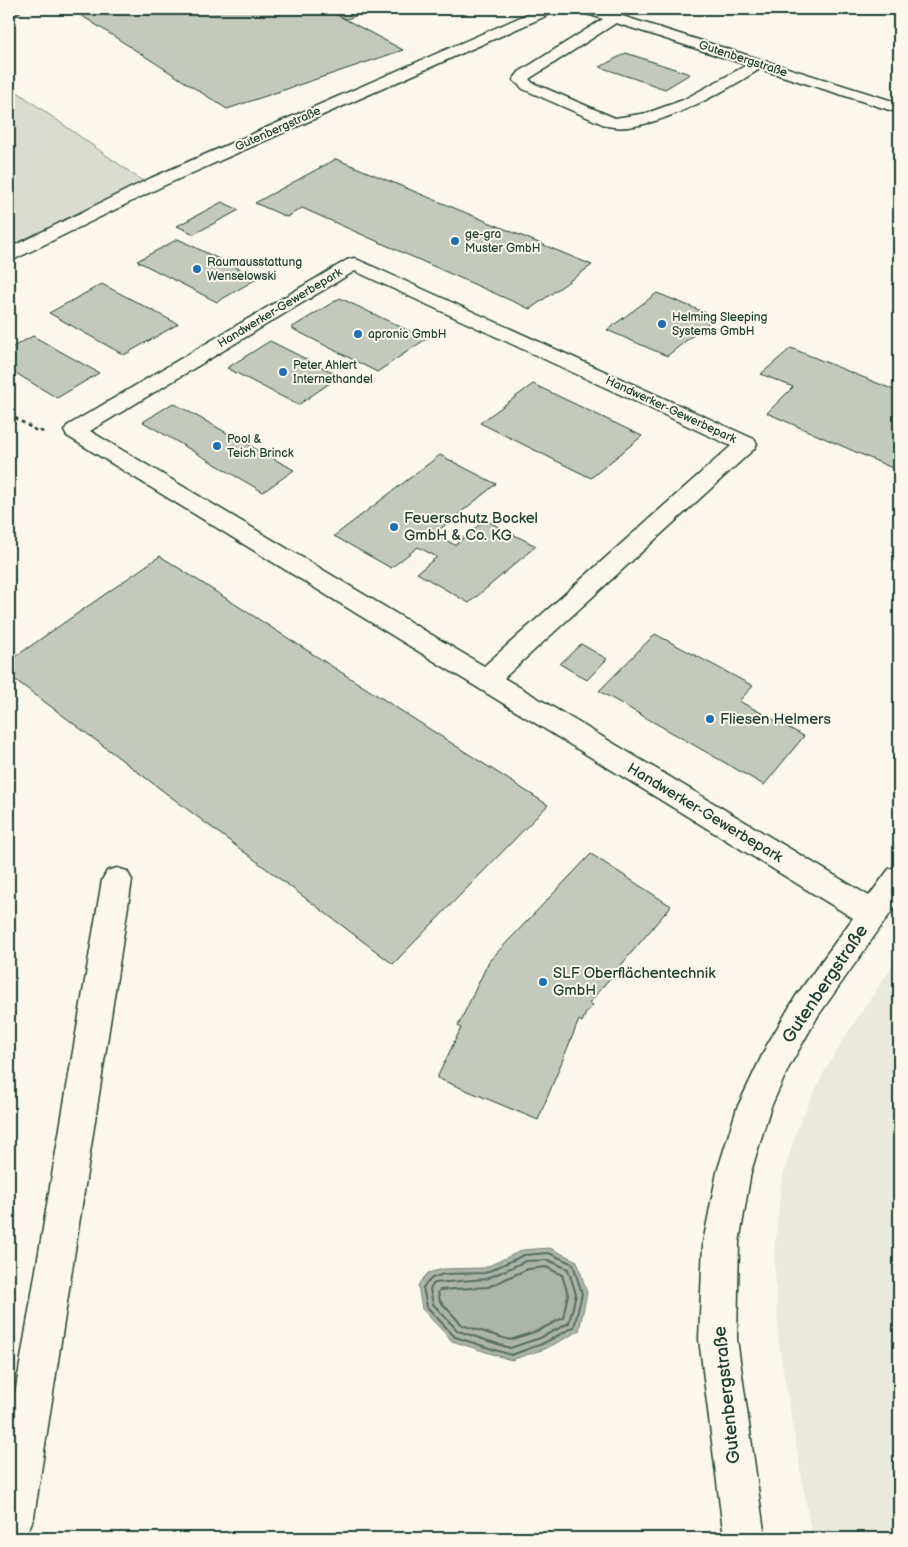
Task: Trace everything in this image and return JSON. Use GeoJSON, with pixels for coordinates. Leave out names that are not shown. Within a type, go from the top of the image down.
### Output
{"type":"FeatureCollection","features":[{"type":"Feature","properties":{"kind":"street"},"geometry":{"type":"LineString","coordinates":[[9,10],[14,9]]}},
{"type":"Feature","properties":{"kind":"street","name":"Gutenbergstraße"},"geometry":{"type":"LineString","coordinates":[[9,255],[157,182],[550,9]]}},
{"type":"Feature","properties":{"kind":"street","name":"Gutenbergstraße"},"geometry":{"type":"LineString","coordinates":[[586,9],[899,108]]}},
{"type":"Feature","properties":{"kind":"street"},"geometry":{"type":"LineString","coordinates":[[615,18],[524,75],[521,80],[528,86],[613,123],[678,108],[758,64]]}},
{"type":"Feature","properties":{"kind":"street","name":"Handwerker-Gewerbepark"},"geometry":{"type":"LineString","coordinates":[[486,680],[746,444],[354,264],[76,431],[486,680],[873,914]]}},
{"type":"Feature","properties":{"kind":"street","name":"Gutenbergstraße"},"geometry":{"type":"LineString","coordinates":[[745,1538],[718,1339],[721,1243],[734,1172],[754,1108],[778,1056],[807,1006],[899,878]]}},
{"type":"Feature","properties":{"kind":"street"},"geometry":{"type":"LineString","coordinates":[[14,1517],[116,880]]}},
{"type":"Feature","properties":{"kind":"path"},"geometry":{"type":"LineString","coordinates":[[9,414],[35,430],[47,433],[76,431]]}},
{"type":"Feature","properties":{"kind":"shaded area"},"geometry":{"type":"Polygon","coordinates":[[[9,86],[144,182],[9,247],[9,86]]]}},
{"type":"Feature","properties":{"kind":"shaded area"},"geometry":{"type":"Polygon","coordinates":[[[899,956],[899,1538],[812,1538],[779,1345],[774,1257],[781,1184],[798,1126],[823,1074],[848,1032],[899,956]]]}},
{"type":"Feature","properties":{"kind":"water"},"geometry":{"type":"Polygon","coordinates":[[[550,1248],[577,1261],[587,1293],[579,1331],[545,1349],[511,1360],[452,1341],[422,1309],[418,1285],[428,1273],[443,1269],[484,1268],[523,1250],[550,1248]]]}},
{"type":"Feature","properties":{"kind":"building"},"geometry":{"type":"Polygon","coordinates":[[[86,9],[326,9],[403,50],[227,109],[76,12],[86,9]]]}},
{"type":"Feature","properties":{"kind":"building"},"geometry":{"type":"Polygon","coordinates":[[[326,9],[378,9],[346,19],[326,9]]]}},
{"type":"Feature","properties":{"kind":"building"},"geometry":{"type":"Polygon","coordinates":[[[626,53],[690,74],[665,89],[600,67],[626,53]]]}},
{"type":"Feature","properties":{"kind":"building","name":"ge-gra Muster GmbH"},"geometry":{"type":"Polygon","coordinates":[[[336,159],[592,265],[530,309],[302,208],[287,217],[255,203],[336,159]]]}},
{"type":"Feature","properties":{"kind":"building"},"geometry":{"type":"Polygon","coordinates":[[[222,202],[239,210],[194,234],[177,226],[222,202]]]}},
{"type":"Feature","properties":{"kind":"building","name":"Raumausstattung Wenselowski"},"geometry":{"type":"Polygon","coordinates":[[[178,239],[258,278],[217,302],[137,261],[178,239]]]}},
{"type":"Feature","properties":{"kind":"building"},"geometry":{"type":"Polygon","coordinates":[[[102,284],[178,324],[124,355],[49,313],[102,284]]]}},
{"type":"Feature","properties":{"kind":"building","name":"Helming Sleeping Systems GmbH"},"geometry":{"type":"Polygon","coordinates":[[[657,293],[716,317],[667,356],[607,330],[657,293]]]}},
{"type":"Feature","properties":{"kind":"building","name":"apronic GmbH"},"geometry":{"type":"Polygon","coordinates":[[[340,298],[426,339],[377,372],[291,328],[340,298]]]}},
{"type":"Feature","properties":{"kind":"building"},"geometry":{"type":"Polygon","coordinates":[[[33,336],[99,373],[57,398],[9,369],[9,349],[33,336]]]}},
{"type":"Feature","properties":{"kind":"building","name":"Peter Ahlert Internethandel"},"geometry":{"type":"Polygon","coordinates":[[[270,341],[340,376],[298,405],[227,368],[270,341]]]}},
{"type":"Feature","properties":{"kind":"building"},"geometry":{"type":"Polygon","coordinates":[[[791,348],[899,392],[899,471],[767,413],[793,387],[761,374],[791,348]]]}},
{"type":"Feature","properties":{"kind":"building"},"geometry":{"type":"Polygon","coordinates":[[[533,384],[642,436],[591,478],[480,423],[533,384]]]}},
{"type":"Feature","properties":{"kind":"building","name":"Pool & Teich Brinck"},"geometry":{"type":"Polygon","coordinates":[[[173,403],[294,470],[263,492],[143,422],[173,403]]]}},
{"type":"Feature","properties":{"kind":"building","name":"Feuerschutz Bockel GmbH & Co. KG"},"geometry":{"type":"Polygon","coordinates":[[[440,455],[496,484],[434,534],[455,545],[485,520],[536,546],[469,603],[417,573],[437,557],[418,547],[391,568],[334,536],[440,455]]]}},
{"type":"Feature","properties":{"kind":"building"},"geometry":{"type":"Polygon","coordinates":[[[160,556],[548,805],[393,964],[9,675],[9,661],[160,556]]]}},
{"type":"Feature","properties":{"kind":"building","name":"Fliesen Helmers"},"geometry":{"type":"Polygon","coordinates":[[[655,634],[753,686],[739,701],[804,736],[764,785],[599,691],[655,634]]]}},
{"type":"Feature","properties":{"kind":"building"},"geometry":{"type":"Polygon","coordinates":[[[581,644],[607,659],[587,680],[560,664],[581,644]]]}},
{"type":"Feature","properties":{"kind":"building","name":"SLF Oberflächentechnik GmbH"},"geometry":{"type":"Polygon","coordinates":[[[591,854],[671,906],[589,1003],[593,1005],[586,1013],[582,1022],[579,1020],[538,1120],[437,1078],[461,1028],[458,1026],[489,961],[591,854]]]}},
{"type":"Feature","properties":{"kind":"place","name":"ge-gra Muster GmbH"},"geometry":{"type":"Point","coordinates":[455,241]}},
{"type":"Feature","properties":{"kind":"place","name":"Raumausstattung Wenselowski"},"geometry":{"type":"Point","coordinates":[197,269]}},
{"type":"Feature","properties":{"kind":"place","name":"Helming Sleeping Systems GmbH"},"geometry":{"type":"Point","coordinates":[662,324]}},
{"type":"Feature","properties":{"kind":"place","name":"apronic GmbH"},"geometry":{"type":"Point","coordinates":[358,334]}},
{"type":"Feature","properties":{"kind":"place","name":"Peter Ahlert Internethandel"},"geometry":{"type":"Point","coordinates":[283,372]}},
{"type":"Feature","properties":{"kind":"place","name":"Pool & Teich Brinck"},"geometry":{"type":"Point","coordinates":[217,446]}},
{"type":"Feature","properties":{"kind":"place","name":"Feuerschutz Bockel GmbH & Co. KG"},"geometry":{"type":"Point","coordinates":[394,527]}},
{"type":"Feature","properties":{"kind":"place","name":"Fliesen Helmers"},"geometry":{"type":"Point","coordinates":[710,719]}},
{"type":"Feature","properties":{"kind":"place","name":"SLF Oberflächentechnik GmbH"},"geometry":{"type":"Point","coordinates":[543,982]}}]}
